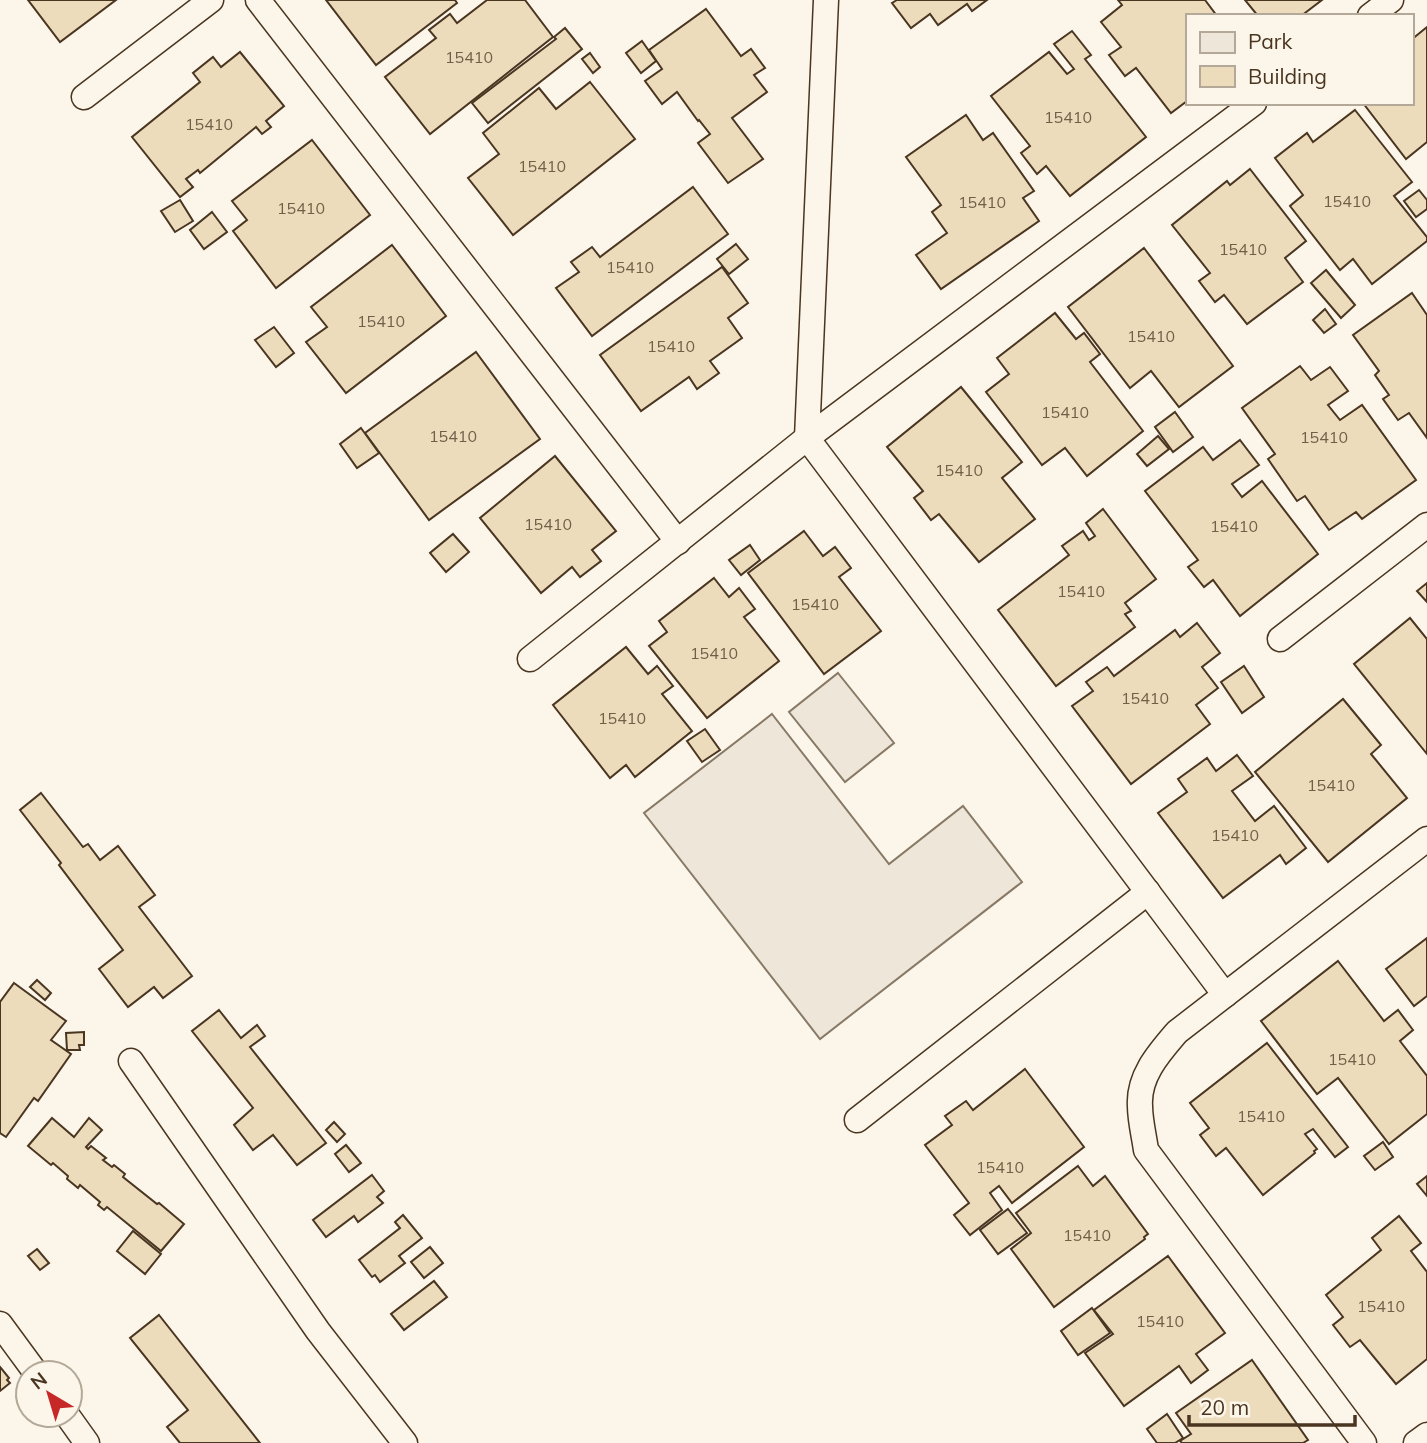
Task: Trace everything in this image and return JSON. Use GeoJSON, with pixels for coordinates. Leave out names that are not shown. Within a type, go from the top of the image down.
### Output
{"type":"FeatureCollection","features":[{"type":"Feature","properties":{"kind":"lane"},"geometry":{"type":"LineString","coordinates":[[84,97],[211,0]]}},
{"type":"Feature","properties":{"kind":"lane"},"geometry":{"type":"LineString","coordinates":[[258,0],[678,542]]}},
{"type":"Feature","properties":{"kind":"lane"},"geometry":{"type":"LineString","coordinates":[[827,0],[807,438],[1226,995]]}},
{"type":"Feature","properties":{"kind":"lane"},"geometry":{"type":"LineString","coordinates":[[1373,14],[1391,0]]}},
{"type":"Feature","properties":{"kind":"lane"},"geometry":{"type":"LineString","coordinates":[[530,659],[807,438],[1251,105]]}},
{"type":"Feature","properties":{"kind":"lane"},"geometry":{"type":"LineString","coordinates":[[1280,639],[1427,525]]}},
{"type":"Feature","properties":{"kind":"lane"},"geometry":{"type":"LineString","coordinates":[[1364,1443],[1146,1150],[1139,1103],[1144,1080],[1155,1058],[1177,1032],[1427,839]]}},
{"type":"Feature","properties":{"kind":"lane"},"geometry":{"type":"LineString","coordinates":[[857,1120],[1148,892]]}},
{"type":"Feature","properties":{"kind":"lane"},"geometry":{"type":"LineString","coordinates":[[131,1061],[318,1331],[405,1443]]}},
{"type":"Feature","properties":{"kind":"lane"},"geometry":{"type":"LineString","coordinates":[[0,1324],[26,1359]]}},
{"type":"Feature","properties":{"kind":"lane"},"geometry":{"type":"LineString","coordinates":[[1416,1443],[1427,1434]]}},
{"type":"Feature","properties":{"kind":"green space"},"geometry":{"type":"Polygon","coordinates":[[[838,673],[894,743],[845,782],[789,712],[838,673]]]}},
{"type":"Feature","properties":{"kind":"green space"},"geometry":{"type":"Polygon","coordinates":[[[772,714],[889,864],[963,806],[1022,882],[820,1039],[644,813],[772,714]]]}},
{"type":"Feature","properties":{"kind":"building"},"geometry":{"type":"Polygon","coordinates":[[[28,0],[116,0],[60,42],[28,0]]]}},
{"type":"Feature","properties":{"kind":"building"},"geometry":{"type":"Polygon","coordinates":[[[326,0],[455,0],[457,3],[376,65],[326,0]]]}},
{"type":"Feature","properties":{"kind":"building"},"geometry":{"type":"Polygon","coordinates":[[[487,0],[525,0],[553,37],[430,134],[385,77],[436,38],[429,30],[450,14],[457,23],[487,0]]]}},
{"type":"Feature","properties":{"kind":"building"},"geometry":{"type":"Polygon","coordinates":[[[897,0],[987,0],[972,11],[967,4],[938,25],[930,14],[911,28],[892,3],[897,0]]]}},
{"type":"Feature","properties":{"kind":"building"},"geometry":{"type":"Polygon","coordinates":[[[1118,0],[1205,0],[1216,14],[1186,14],[1186,102],[1171,113],[1136,68],[1125,76],[1109,55],[1121,47],[1101,22],[1122,5],[1118,0]]]}},
{"type":"Feature","properties":{"kind":"building"},"geometry":{"type":"Polygon","coordinates":[[[1245,0],[1322,0],[1304,14],[1256,14],[1245,0]]]}},
{"type":"Feature","properties":{"kind":"building"},"geometry":{"type":"Polygon","coordinates":[[[706,9],[741,56],[751,49],[765,68],[754,75],[767,92],[732,118],[763,159],[728,183],[698,143],[710,134],[677,92],[662,104],[645,81],[662,69],[649,50],[706,9]]]}},
{"type":"Feature","properties":{"kind":"building"},"geometry":{"type":"Polygon","coordinates":[[[1427,27],[1427,142],[1406,159],[1365,105],[1413,105],[1413,38],[1427,27]]]}},
{"type":"Feature","properties":{"kind":"building"},"geometry":{"type":"Polygon","coordinates":[[[565,28],[582,49],[488,123],[472,103],[556,39],[554,37],[565,28]]]}},
{"type":"Feature","properties":{"kind":"building"},"geometry":{"type":"Polygon","coordinates":[[[1072,31],[1091,55],[1085,59],[1146,137],[1070,196],[1046,166],[1037,174],[1021,153],[1030,146],[991,96],[1049,52],[1067,74],[1074,69],[1054,44],[1072,31]]]}},
{"type":"Feature","properties":{"kind":"building"},"geometry":{"type":"Polygon","coordinates":[[[642,41],[656,61],[641,73],[626,53],[642,41]]]}},
{"type":"Feature","properties":{"kind":"building"},"geometry":{"type":"Polygon","coordinates":[[[240,52],[284,106],[266,121],[271,127],[262,134],[256,127],[200,173],[198,170],[186,179],[193,187],[180,197],[132,137],[200,82],[193,73],[213,57],[221,67],[240,52]]]}},
{"type":"Feature","properties":{"kind":"building"},"geometry":{"type":"Polygon","coordinates":[[[590,53],[600,67],[593,73],[582,59],[590,53]]]}},
{"type":"Feature","properties":{"kind":"building"},"geometry":{"type":"Polygon","coordinates":[[[590,82],[635,139],[513,235],[468,178],[499,154],[483,133],[539,88],[556,109],[590,82]]]}},
{"type":"Feature","properties":{"kind":"building"},"geometry":{"type":"Polygon","coordinates":[[[1355,110],[1412,182],[1394,196],[1427,237],[1427,241],[1372,284],[1353,259],[1340,270],[1290,206],[1303,195],[1275,158],[1307,133],[1313,142],[1355,110]]]}},
{"type":"Feature","properties":{"kind":"building"},"geometry":{"type":"Polygon","coordinates":[[[966,115],[983,140],[993,133],[1034,191],[1023,198],[1039,221],[941,289],[916,255],[947,233],[932,212],[941,205],[906,157],[966,115]]]}},
{"type":"Feature","properties":{"kind":"building"},"geometry":{"type":"Polygon","coordinates":[[[312,140],[370,215],[276,288],[233,231],[247,220],[232,201],[312,140]]]}},
{"type":"Feature","properties":{"kind":"building"},"geometry":{"type":"Polygon","coordinates":[[[1250,169],[1306,241],[1285,258],[1303,282],[1247,324],[1224,295],[1215,302],[1199,281],[1210,273],[1172,225],[1227,181],[1230,185],[1250,169]]]}},
{"type":"Feature","properties":{"kind":"building"},"geometry":{"type":"Polygon","coordinates":[[[693,187],[728,234],[592,336],[556,288],[579,272],[571,262],[592,247],[600,257],[693,187]]]}},
{"type":"Feature","properties":{"kind":"building"},"geometry":{"type":"Polygon","coordinates":[[[1419,190],[1427,200],[1427,209],[1416,217],[1404,201],[1419,190]]]}},
{"type":"Feature","properties":{"kind":"building"},"geometry":{"type":"Polygon","coordinates":[[[180,200],[193,221],[175,232],[161,211],[180,200]]]}},
{"type":"Feature","properties":{"kind":"building"},"geometry":{"type":"Polygon","coordinates":[[[212,212],[227,232],[204,249],[190,230],[212,212]]]}},
{"type":"Feature","properties":{"kind":"building"},"geometry":{"type":"Polygon","coordinates":[[[736,244],[748,259],[729,274],[717,259],[736,244]]]}},
{"type":"Feature","properties":{"kind":"building"},"geometry":{"type":"Polygon","coordinates":[[[392,245],[446,316],[346,393],[306,342],[327,327],[311,307],[392,245]]]}},
{"type":"Feature","properties":{"kind":"building"},"geometry":{"type":"Polygon","coordinates":[[[1144,248],[1233,366],[1179,407],[1151,371],[1130,388],[1068,307],[1144,248]]]}},
{"type":"Feature","properties":{"kind":"building"},"geometry":{"type":"Polygon","coordinates":[[[722,267],[748,303],[728,318],[742,338],[710,361],[719,373],[697,389],[689,377],[641,411],[600,355],[722,267]]]}},
{"type":"Feature","properties":{"kind":"building"},"geometry":{"type":"Polygon","coordinates":[[[1326,270],[1355,305],[1341,318],[1311,283],[1326,270]]]}},
{"type":"Feature","properties":{"kind":"building"},"geometry":{"type":"Polygon","coordinates":[[[1412,293],[1427,315],[1427,438],[1409,413],[1398,420],[1383,399],[1389,395],[1375,375],[1379,371],[1353,335],[1412,293]]]}},
{"type":"Feature","properties":{"kind":"building"},"geometry":{"type":"Polygon","coordinates":[[[1325,309],[1336,324],[1324,333],[1313,320],[1325,309]]]}},
{"type":"Feature","properties":{"kind":"building"},"geometry":{"type":"Polygon","coordinates":[[[1055,313],[1076,339],[1084,333],[1100,354],[1090,362],[1143,431],[1087,476],[1065,448],[1042,465],[986,392],[1009,374],[997,358],[1055,313]]]}},
{"type":"Feature","properties":{"kind":"building"},"geometry":{"type":"Polygon","coordinates":[[[274,327],[294,353],[276,367],[255,340],[274,327]]]}},
{"type":"Feature","properties":{"kind":"building"},"geometry":{"type":"Polygon","coordinates":[[[476,352],[540,439],[429,520],[365,433],[476,352]]]}},
{"type":"Feature","properties":{"kind":"building"},"geometry":{"type":"Polygon","coordinates":[[[1300,366],[1311,380],[1330,367],[1348,391],[1328,405],[1340,420],[1362,405],[1416,480],[1362,519],[1356,512],[1329,530],[1305,496],[1297,501],[1268,459],[1275,454],[1242,408],[1300,366]]]}},
{"type":"Feature","properties":{"kind":"building"},"geometry":{"type":"Polygon","coordinates":[[[961,387],[1022,462],[1002,478],[1035,519],[979,562],[939,514],[931,520],[914,498],[923,491],[887,447],[961,387]]]}},
{"type":"Feature","properties":{"kind":"building"},"geometry":{"type":"Polygon","coordinates":[[[1175,412],[1193,437],[1173,452],[1155,427],[1175,412]]]}},
{"type":"Feature","properties":{"kind":"building"},"geometry":{"type":"Polygon","coordinates":[[[361,428],[379,453],[357,468],[340,444],[361,428]]]}},
{"type":"Feature","properties":{"kind":"building"},"geometry":{"type":"Polygon","coordinates":[[[1158,436],[1169,449],[1147,466],[1137,454],[1158,436]]]}},
{"type":"Feature","properties":{"kind":"building"},"geometry":{"type":"Polygon","coordinates":[[[1240,440],[1259,465],[1232,484],[1242,497],[1262,481],[1318,554],[1240,616],[1213,580],[1204,587],[1188,567],[1198,560],[1145,491],[1203,447],[1213,460],[1240,440]]]}},
{"type":"Feature","properties":{"kind":"building"},"geometry":{"type":"Polygon","coordinates":[[[555,456],[616,531],[592,550],[601,561],[580,577],[572,567],[541,593],[480,518],[555,456]]]}},
{"type":"Feature","properties":{"kind":"building"},"geometry":{"type":"Polygon","coordinates":[[[1103,509],[1156,579],[1125,603],[1131,611],[1125,614],[1135,627],[1056,686],[998,610],[1069,555],[1062,546],[1083,531],[1089,540],[1095,536],[1086,523],[1103,509]]]}},
{"type":"Feature","properties":{"kind":"building"},"geometry":{"type":"Polygon","coordinates":[[[804,531],[823,556],[835,547],[851,568],[839,577],[881,631],[824,674],[748,573],[804,531]]]}},
{"type":"Feature","properties":{"kind":"building"},"geometry":{"type":"Polygon","coordinates":[[[453,534],[469,552],[446,572],[430,553],[453,534]]]}},
{"type":"Feature","properties":{"kind":"building"},"geometry":{"type":"Polygon","coordinates":[[[750,545],[760,560],[741,575],[729,560],[750,545]]]}},
{"type":"Feature","properties":{"kind":"building"},"geometry":{"type":"Polygon","coordinates":[[[714,578],[729,597],[739,588],[755,609],[744,617],[779,661],[707,718],[649,646],[667,632],[659,621],[714,578]]]}},
{"type":"Feature","properties":{"kind":"building"},"geometry":{"type":"Polygon","coordinates":[[[1427,583],[1427,602],[1417,591],[1427,583]]]}},
{"type":"Feature","properties":{"kind":"building"},"geometry":{"type":"Polygon","coordinates":[[[1410,618],[1427,639],[1427,754],[1354,664],[1410,618]]]}},
{"type":"Feature","properties":{"kind":"building"},"geometry":{"type":"Polygon","coordinates":[[[1197,623],[1220,653],[1202,667],[1218,688],[1196,705],[1210,724],[1131,784],[1072,706],[1093,691],[1086,682],[1107,667],[1114,676],[1175,630],[1180,637],[1197,623]]]}},
{"type":"Feature","properties":{"kind":"building"},"geometry":{"type":"Polygon","coordinates":[[[626,647],[648,674],[657,666],[673,686],[662,694],[692,731],[635,777],[626,765],[610,778],[553,705],[626,647]]]}},
{"type":"Feature","properties":{"kind":"building"},"geometry":{"type":"Polygon","coordinates":[[[1244,666],[1264,697],[1242,713],[1221,682],[1244,666]]]}},
{"type":"Feature","properties":{"kind":"building"},"geometry":{"type":"Polygon","coordinates":[[[1343,699],[1381,745],[1371,754],[1407,798],[1328,862],[1255,772],[1343,699]]]}},
{"type":"Feature","properties":{"kind":"building"},"geometry":{"type":"Polygon","coordinates":[[[705,729],[720,750],[702,762],[687,741],[705,729]]]}},
{"type":"Feature","properties":{"kind":"building"},"geometry":{"type":"Polygon","coordinates":[[[1237,755],[1253,776],[1232,791],[1255,821],[1274,806],[1306,848],[1286,864],[1280,855],[1223,898],[1158,813],[1187,792],[1178,779],[1207,758],[1216,771],[1237,755]]]}},
{"type":"Feature","properties":{"kind":"building"},"geometry":{"type":"Polygon","coordinates":[[[41,793],[83,847],[88,844],[100,860],[118,846],[155,895],[139,907],[192,976],[163,998],[154,987],[128,1007],[99,969],[123,950],[20,810],[41,793]]]}},
{"type":"Feature","properties":{"kind":"building"},"geometry":{"type":"Polygon","coordinates":[[[1427,938],[1427,996],[1414,1006],[1386,969],[1427,938]]]}},
{"type":"Feature","properties":{"kind":"building"},"geometry":{"type":"Polygon","coordinates":[[[1338,961],[1384,1021],[1398,1010],[1413,1030],[1400,1041],[1427,1076],[1427,1114],[1389,1144],[1338,1078],[1317,1094],[1261,1021],[1338,961]]]}},
{"type":"Feature","properties":{"kind":"building"},"geometry":{"type":"Polygon","coordinates":[[[37,980],[51,993],[45,1000],[30,987],[37,980]]]}},
{"type":"Feature","properties":{"kind":"building"},"geometry":{"type":"Polygon","coordinates":[[[14,983],[66,1021],[51,1040],[71,1054],[38,1101],[34,1098],[6,1137],[0,1133],[0,1002],[14,983]]]}},
{"type":"Feature","properties":{"kind":"building"},"geometry":{"type":"Polygon","coordinates":[[[219,1010],[241,1038],[257,1025],[265,1036],[250,1047],[326,1143],[297,1165],[273,1135],[253,1150],[234,1125],[253,1108],[192,1031],[219,1010]]]}},
{"type":"Feature","properties":{"kind":"building"},"geometry":{"type":"Polygon","coordinates":[[[84,1032],[84,1045],[79,1045],[80,1050],[67,1050],[66,1033],[84,1032]]]}},
{"type":"Feature","properties":{"kind":"building"},"geometry":{"type":"Polygon","coordinates":[[[1267,1043],[1348,1147],[1335,1157],[1313,1129],[1305,1134],[1317,1149],[1315,1153],[1263,1195],[1226,1148],[1216,1156],[1200,1135],[1209,1128],[1190,1103],[1267,1043]]]}},
{"type":"Feature","properties":{"kind":"building"},"geometry":{"type":"Polygon","coordinates":[[[1025,1069],[1084,1147],[1012,1203],[999,1186],[990,1193],[1002,1210],[970,1235],[954,1215],[969,1203],[925,1145],[952,1125],[945,1116],[966,1101],[973,1110],[1025,1069]]]}},
{"type":"Feature","properties":{"kind":"building"},"geometry":{"type":"Polygon","coordinates":[[[52,1118],[74,1137],[89,1118],[102,1130],[86,1147],[88,1149],[91,1146],[106,1158],[103,1160],[125,1174],[123,1177],[184,1224],[161,1251],[107,1207],[104,1210],[98,1205],[100,1202],[80,1185],[78,1188],[53,1163],[51,1165],[28,1146],[52,1118]]]}},
{"type":"Feature","properties":{"kind":"building"},"geometry":{"type":"Polygon","coordinates":[[[334,1122],[345,1134],[337,1142],[326,1130],[334,1122]]]}},
{"type":"Feature","properties":{"kind":"building"},"geometry":{"type":"Polygon","coordinates":[[[1383,1142],[1393,1157],[1375,1170],[1364,1156],[1383,1142]]]}},
{"type":"Feature","properties":{"kind":"building"},"geometry":{"type":"Polygon","coordinates":[[[346,1145],[361,1163],[349,1172],[335,1154],[346,1145]]]}},
{"type":"Feature","properties":{"kind":"building"},"geometry":{"type":"Polygon","coordinates":[[[1078,1166],[1093,1186],[1105,1176],[1148,1234],[1145,1239],[1054,1307],[1011,1249],[1031,1233],[1016,1213],[1078,1166]]]}},
{"type":"Feature","properties":{"kind":"building"},"geometry":{"type":"Polygon","coordinates":[[[372,1175],[384,1191],[377,1197],[383,1203],[358,1222],[354,1216],[326,1237],[313,1220],[372,1175]]]}},
{"type":"Feature","properties":{"kind":"building"},"geometry":{"type":"Polygon","coordinates":[[[1427,1176],[1427,1196],[1417,1184],[1427,1176]]]}},
{"type":"Feature","properties":{"kind":"building"},"geometry":{"type":"Polygon","coordinates":[[[1008,1209],[1027,1233],[998,1254],[980,1230],[1008,1209]]]}},
{"type":"Feature","properties":{"kind":"building"},"geometry":{"type":"Polygon","coordinates":[[[403,1215],[422,1238],[399,1256],[405,1263],[380,1282],[375,1275],[372,1277],[359,1260],[400,1228],[395,1222],[403,1215]]]}},
{"type":"Feature","properties":{"kind":"building"},"geometry":{"type":"Polygon","coordinates":[[[1399,1216],[1421,1243],[1411,1251],[1427,1272],[1427,1359],[1396,1384],[1360,1340],[1350,1347],[1333,1325],[1343,1317],[1326,1295],[1381,1250],[1372,1238],[1399,1216]]]}},
{"type":"Feature","properties":{"kind":"building"},"geometry":{"type":"Polygon","coordinates":[[[133,1231],[161,1254],[145,1274],[117,1251],[133,1231]]]}},
{"type":"Feature","properties":{"kind":"building"},"geometry":{"type":"Polygon","coordinates":[[[430,1247],[443,1263],[424,1278],[411,1262],[430,1247]]]}},
{"type":"Feature","properties":{"kind":"building"},"geometry":{"type":"Polygon","coordinates":[[[37,1249],[49,1263],[40,1270],[28,1256],[37,1249]]]}},
{"type":"Feature","properties":{"kind":"building"},"geometry":{"type":"Polygon","coordinates":[[[1168,1256],[1225,1333],[1196,1354],[1208,1370],[1191,1383],[1179,1366],[1124,1406],[1085,1353],[1113,1334],[1094,1310],[1168,1256]]]}},
{"type":"Feature","properties":{"kind":"building"},"geometry":{"type":"Polygon","coordinates":[[[434,1281],[447,1297],[404,1330],[391,1314],[434,1281]]]}},
{"type":"Feature","properties":{"kind":"building"},"geometry":{"type":"Polygon","coordinates":[[[1092,1308],[1110,1333],[1078,1355],[1061,1331],[1092,1308]]]}},
{"type":"Feature","properties":{"kind":"building"},"geometry":{"type":"Polygon","coordinates":[[[159,1315],[260,1443],[180,1443],[167,1427],[188,1410],[130,1338],[159,1315]]]}},
{"type":"Feature","properties":{"kind":"building"},"geometry":{"type":"Polygon","coordinates":[[[1252,1360],[1308,1440],[1303,1443],[1182,1443],[1180,1441],[1191,1434],[1176,1413],[1252,1360]]]}},
{"type":"Feature","properties":{"kind":"building"},"geometry":{"type":"Polygon","coordinates":[[[0,1367],[10,1383],[0,1391],[0,1367]]]}},
{"type":"Feature","properties":{"kind":"building"},"geometry":{"type":"Polygon","coordinates":[[[1167,1414],[1183,1438],[1175,1443],[1157,1443],[1147,1429],[1167,1414]]]}}]}
